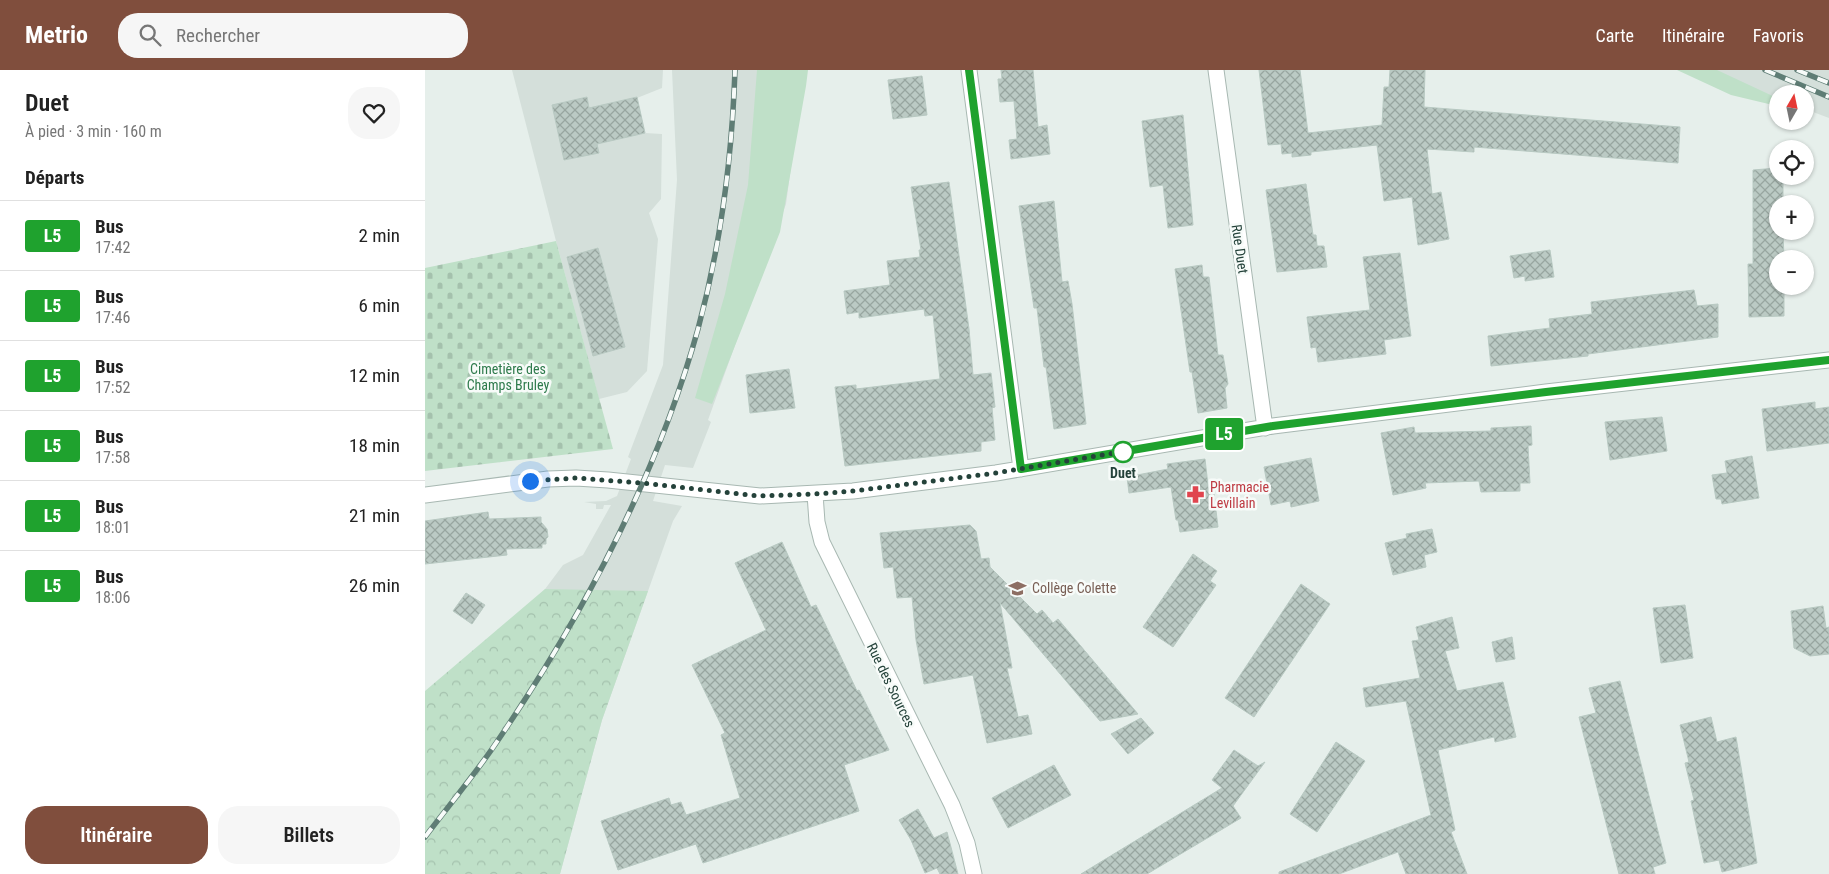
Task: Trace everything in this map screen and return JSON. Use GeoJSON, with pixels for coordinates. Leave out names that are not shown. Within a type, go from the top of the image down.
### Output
{"type":"FeatureCollection","features":[{"type":"Feature","properties":{"kind":"street"},"geometry":{"type":"LineString","coordinates":[[969,70],[1021,469]]}},
{"type":"Feature","properties":{"kind":"street","name":"Rue Duet"},"geometry":{"type":"LineString","coordinates":[[1215,70],[1265,428]]}},
{"type":"Feature","properties":{"kind":"street"},"geometry":{"type":"LineString","coordinates":[[425,495],[548,479],[576,478],[759,496],[853,491],[1021,469],[1265,428],[1537,393],[1829,360]]}},
{"type":"Feature","properties":{"kind":"street","name":"Rue des Sources"},"geometry":{"type":"LineString","coordinates":[[815,494],[817,522],[822,542],[952,805],[967,843],[974,874]]}},
{"type":"Feature","properties":{"kind":"shaded area"},"geometry":{"type":"Polygon","coordinates":[[[512,70],[663,70],[662,88],[637,98],[645,133],[662,134],[661,199],[649,213],[658,239],[647,371],[627,392],[599,399],[512,70]]]}},
{"type":"Feature","properties":{"kind":"shaded area"},"geometry":{"type":"Polygon","coordinates":[[[672,70],[804,70],[786,204],[708,420],[711,422],[693,468],[665,465],[653,501],[682,506],[673,521],[602,720],[560,874],[425,874],[516,628],[563,565],[583,555],[611,505],[604,505],[603,509],[596,509],[596,504],[584,502],[606,501],[617,496],[631,459],[628,457],[663,365],[677,180],[672,70]]]}},
{"type":"Feature","properties":{"kind":"shaded area"},"geometry":{"type":"Polygon","coordinates":[[[1704,70],[1829,70],[1829,118],[1814,112],[1814,85],[1769,85],[1769,95],[1704,70]]]}},
{"type":"Feature","properties":{"kind":"green space"},"geometry":{"type":"Polygon","coordinates":[[[757,70],[808,70],[780,232],[712,404],[695,398],[725,294],[748,185],[757,70]]]}},
{"type":"Feature","properties":{"kind":"green space"},"geometry":{"type":"Polygon","coordinates":[[[1677,70],[1717,70],[1769,94],[1769,104],[1731,95],[1677,70]]]}},
{"type":"Feature","properties":{"kind":"green space","name":"Cimetière des Champs Bruley"},"geometry":{"type":"Polygon","coordinates":[[[556,241],[613,449],[425,471],[425,268],[556,241]]]}},
{"type":"Feature","properties":{"kind":"green space"},"geometry":{"type":"Polygon","coordinates":[[[545,589],[648,591],[602,720],[560,874],[425,874],[425,691],[545,589]]]}},
{"type":"Feature","properties":{"kind":"building"},"geometry":{"type":"Polygon","coordinates":[[[1001,70],[1033,70],[1038,127],[1047,125],[1050,154],[1011,159],[1009,140],[1017,139],[1014,101],[1000,102],[998,79],[1002,79],[1001,70]]]}},
{"type":"Feature","properties":{"kind":"building"},"geometry":{"type":"Polygon","coordinates":[[[1259,70],[1300,70],[1308,133],[1382,125],[1384,87],[1389,87],[1390,70],[1425,70],[1424,107],[1680,127],[1678,163],[1474,147],[1474,152],[1427,149],[1432,194],[1441,192],[1449,239],[1418,245],[1412,197],[1384,201],[1377,145],[1311,152],[1311,155],[1292,157],[1292,153],[1282,154],[1281,144],[1268,145],[1259,70]]]}},
{"type":"Feature","properties":{"kind":"building"},"geometry":{"type":"Polygon","coordinates":[[[922,76],[927,115],[893,119],[888,80],[922,76]]]}},
{"type":"Feature","properties":{"kind":"building"},"geometry":{"type":"Polygon","coordinates":[[[587,97],[589,108],[637,97],[645,133],[597,144],[599,153],[564,160],[552,105],[587,97]]]}},
{"type":"Feature","properties":{"kind":"building"},"geometry":{"type":"Polygon","coordinates":[[[1183,115],[1193,225],[1168,228],[1163,185],[1150,187],[1142,121],[1183,115]]]}},
{"type":"Feature","properties":{"kind":"building"},"geometry":{"type":"Polygon","coordinates":[[[1769,169],[1769,185],[1783,185],[1783,195],[1769,195],[1769,240],[1783,240],[1784,250],[1769,250],[1769,295],[1784,295],[1784,316],[1749,317],[1748,264],[1753,264],[1753,170],[1769,169]]]}},
{"type":"Feature","properties":{"kind":"building"},"geometry":{"type":"Polygon","coordinates":[[[949,182],[969,329],[973,375],[991,373],[995,407],[992,408],[995,440],[981,442],[981,451],[845,466],[835,387],[856,385],[856,389],[940,379],[933,315],[925,316],[924,309],[859,318],[859,312],[847,314],[844,291],[890,285],[887,261],[920,257],[919,250],[921,250],[911,187],[949,182]]]}},
{"type":"Feature","properties":{"kind":"building"},"geometry":{"type":"Polygon","coordinates":[[[1306,184],[1313,235],[1316,235],[1317,246],[1324,246],[1327,267],[1277,272],[1266,190],[1306,184]]]}},
{"type":"Feature","properties":{"kind":"building"},"geometry":{"type":"Polygon","coordinates":[[[1054,201],[1062,282],[1068,281],[1072,304],[1086,424],[1054,429],[1037,308],[1034,308],[1019,206],[1054,201]]]}},
{"type":"Feature","properties":{"kind":"building"},"geometry":{"type":"Polygon","coordinates":[[[598,248],[625,347],[593,356],[567,257],[598,248]]]}},
{"type":"Feature","properties":{"kind":"building"},"geometry":{"type":"Polygon","coordinates":[[[1550,250],[1554,277],[1525,281],[1525,276],[1514,278],[1510,256],[1550,250]]]}},
{"type":"Feature","properties":{"kind":"building"},"geometry":{"type":"Polygon","coordinates":[[[1400,253],[1411,336],[1384,340],[1386,354],[1318,362],[1316,347],[1311,348],[1307,317],[1370,310],[1363,257],[1400,253]]]}},
{"type":"Feature","properties":{"kind":"building"},"geometry":{"type":"Polygon","coordinates":[[[1202,265],[1203,277],[1209,277],[1218,355],[1223,355],[1228,384],[1225,388],[1227,408],[1198,413],[1175,269],[1202,265]]]}},
{"type":"Feature","properties":{"kind":"building"},"geometry":{"type":"Polygon","coordinates":[[[1694,290],[1697,306],[1718,304],[1718,337],[1588,354],[1588,356],[1491,366],[1488,336],[1550,328],[1549,319],[1592,314],[1591,302],[1694,290]]]}},
{"type":"Feature","properties":{"kind":"building"},"geometry":{"type":"Polygon","coordinates":[[[789,369],[795,408],[750,413],[746,375],[789,369]]]}},
{"type":"Feature","properties":{"kind":"building"},"geometry":{"type":"Polygon","coordinates":[[[1815,402],[1815,409],[1829,407],[1829,443],[1767,451],[1762,409],[1815,402]]]}},
{"type":"Feature","properties":{"kind":"building"},"geometry":{"type":"Polygon","coordinates":[[[1662,417],[1667,451],[1610,460],[1605,422],[1662,417]]]}},
{"type":"Feature","properties":{"kind":"building"},"geometry":{"type":"Polygon","coordinates":[[[1531,426],[1532,445],[1528,446],[1530,483],[1520,483],[1520,491],[1481,492],[1479,481],[1425,483],[1426,488],[1393,495],[1381,433],[1414,427],[1415,433],[1491,431],[1491,428],[1531,426]]]}},
{"type":"Feature","properties":{"kind":"building"},"geometry":{"type":"Polygon","coordinates":[[[1752,456],[1759,498],[1722,504],[1721,499],[1716,499],[1712,475],[1727,473],[1725,461],[1752,456]]]}},
{"type":"Feature","properties":{"kind":"building"},"geometry":{"type":"Polygon","coordinates":[[[1311,458],[1319,501],[1291,507],[1290,501],[1271,505],[1264,467],[1311,458]]]}},
{"type":"Feature","properties":{"kind":"building"},"geometry":{"type":"Polygon","coordinates":[[[1205,459],[1209,494],[1214,494],[1218,527],[1180,532],[1178,520],[1176,520],[1171,487],[1129,493],[1127,477],[1168,469],[1167,464],[1205,459]]]}},
{"type":"Feature","properties":{"kind":"building"},"geometry":{"type":"Polygon","coordinates":[[[488,512],[489,519],[541,517],[541,522],[547,529],[548,537],[546,544],[542,544],[542,548],[506,549],[507,555],[425,564],[425,521],[488,512]]]}},
{"type":"Feature","properties":{"kind":"building"},"geometry":{"type":"Polygon","coordinates":[[[970,525],[976,531],[981,559],[989,558],[990,567],[1037,614],[1042,610],[1053,623],[1058,619],[1138,714],[1100,721],[1000,603],[1012,668],[1007,668],[1018,717],[1028,715],[1032,734],[987,743],[973,675],[924,684],[916,640],[912,597],[897,598],[893,567],[884,568],[880,533],[970,525]]]}},
{"type":"Feature","properties":{"kind":"building"},"geometry":{"type":"Polygon","coordinates":[[[1432,529],[1437,552],[1424,555],[1426,567],[1393,575],[1385,543],[1407,538],[1406,534],[1432,529]]]}},
{"type":"Feature","properties":{"kind":"building"},"geometry":{"type":"Polygon","coordinates":[[[782,542],[811,607],[816,605],[857,691],[859,690],[889,750],[844,765],[859,811],[703,863],[696,844],[618,870],[601,821],[669,798],[671,805],[681,802],[686,815],[740,798],[721,735],[725,733],[692,665],[766,630],[735,563],[782,542]]]}},
{"type":"Feature","properties":{"kind":"building"},"geometry":{"type":"Polygon","coordinates":[[[1193,554],[1217,571],[1210,581],[1216,585],[1173,647],[1143,627],[1193,554]]]}},
{"type":"Feature","properties":{"kind":"building"},"geometry":{"type":"Polygon","coordinates":[[[1301,584],[1330,604],[1254,717],[1225,698],[1301,584]]]}},
{"type":"Feature","properties":{"kind":"building"},"geometry":{"type":"Polygon","coordinates":[[[466,593],[485,605],[472,624],[453,611],[466,593]]]}},
{"type":"Feature","properties":{"kind":"building"},"geometry":{"type":"Polygon","coordinates":[[[1685,605],[1693,658],[1661,663],[1653,608],[1685,605]]]}},
{"type":"Feature","properties":{"kind":"building"},"geometry":{"type":"Polygon","coordinates":[[[1823,606],[1826,628],[1829,627],[1829,654],[1810,656],[1794,648],[1791,611],[1823,606]]]}},
{"type":"Feature","properties":{"kind":"building"},"geometry":{"type":"Polygon","coordinates":[[[1452,617],[1459,648],[1445,651],[1457,691],[1503,682],[1516,737],[1495,742],[1494,737],[1438,750],[1455,830],[1451,832],[1467,874],[1406,874],[1398,852],[1339,874],[1279,874],[1279,872],[1431,815],[1406,701],[1366,707],[1363,688],[1420,678],[1412,641],[1419,640],[1416,627],[1452,617]]]}},
{"type":"Feature","properties":{"kind":"building"},"geometry":{"type":"Polygon","coordinates":[[[1512,637],[1515,659],[1496,662],[1492,642],[1512,637]]]}},
{"type":"Feature","properties":{"kind":"building"},"geometry":{"type":"Polygon","coordinates":[[[1620,681],[1666,863],[1653,867],[1655,874],[1619,874],[1579,717],[1596,713],[1589,688],[1620,681]]]}},
{"type":"Feature","properties":{"kind":"building"},"geometry":{"type":"Polygon","coordinates":[[[1711,717],[1717,742],[1736,737],[1757,863],[1722,872],[1719,860],[1704,863],[1691,801],[1694,800],[1685,763],[1689,762],[1680,725],[1711,717]]]}},
{"type":"Feature","properties":{"kind":"building"},"geometry":{"type":"Polygon","coordinates":[[[1141,718],[1154,733],[1128,754],[1111,734],[1141,718]]]}},
{"type":"Feature","properties":{"kind":"building"},"geometry":{"type":"Polygon","coordinates":[[[1336,742],[1365,761],[1317,832],[1290,814],[1336,742]]]}},
{"type":"Feature","properties":{"kind":"building"},"geometry":{"type":"Polygon","coordinates":[[[1234,750],[1258,766],[1265,762],[1233,806],[1241,818],[1147,874],[1081,874],[1222,788],[1212,780],[1234,750]]]}},
{"type":"Feature","properties":{"kind":"building"},"geometry":{"type":"Polygon","coordinates":[[[1054,765],[1071,795],[1008,828],[992,798],[1054,765]]]}},
{"type":"Feature","properties":{"kind":"building"},"geometry":{"type":"Polygon","coordinates":[[[918,809],[934,838],[947,832],[958,874],[940,874],[937,868],[925,873],[911,840],[899,820],[918,809]]]}},
{"type":"Feature","properties":{"kind":"railway"},"geometry":{"type":"LineString","coordinates":[[425,837],[492,749],[555,651],[585,600],[612,548],[638,494],[660,440],[681,385],[698,329],[713,265],[728,168],[735,70]]}},
{"type":"Feature","properties":{"kind":"railway"},"geometry":{"type":"LineString","coordinates":[[1765,70],[1829,97]]}},
{"type":"Feature","properties":{"kind":"railway"},"geometry":{"type":"LineString","coordinates":[[1797,70],[1829,83]]}},
{"type":"Feature","properties":{"kind":"bus line","name":"L5"},"geometry":{"type":"LineString","coordinates":[[969,70],[1021,469],[1273,426],[1546,392],[1829,360]]}},
{"type":"Feature","properties":{"kind":"place","name":"Duet"},"geometry":{"type":"Point","coordinates":[1123,452]}},
{"type":"Feature","properties":{"kind":"place","name":"Pharmacie Levillain"},"geometry":{"type":"Point","coordinates":[1196,495]}},
{"type":"Feature","properties":{"kind":"place","name":"Collège Colette"},"geometry":{"type":"Point","coordinates":[1018,588]}},
{"type":"Feature","properties":{"kind":"route"},"geometry":{"type":"LineString","coordinates":[[530,481],[576,478],[759,496],[815,494],[996,473],[1126,451],[1123,452]]}}]}
